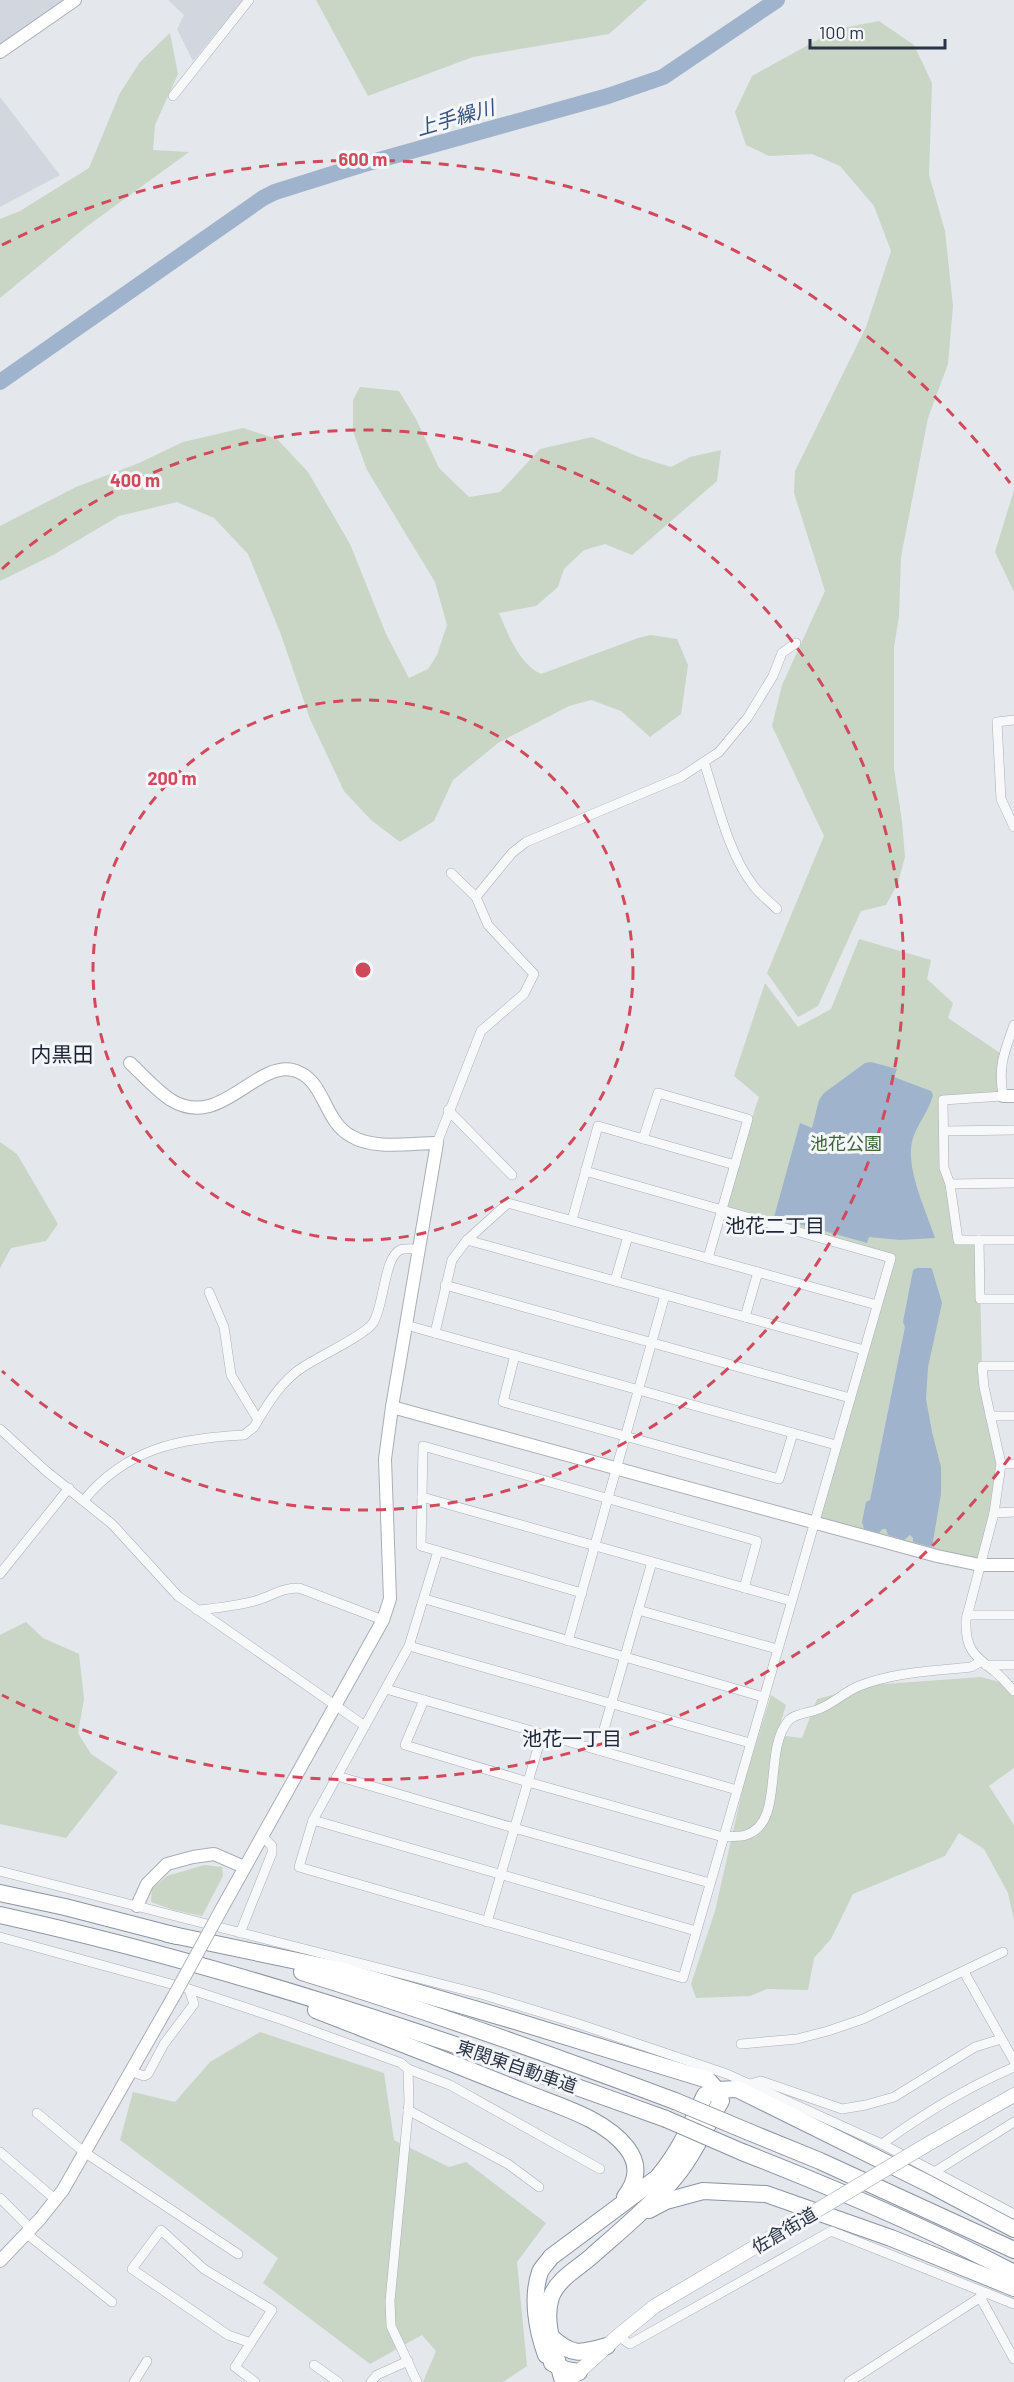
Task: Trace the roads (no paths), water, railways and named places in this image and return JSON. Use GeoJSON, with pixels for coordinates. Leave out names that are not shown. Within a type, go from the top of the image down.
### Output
{"type":"FeatureCollection","features":[{"type":"Feature","properties":{"kind":"highway","name":"東関東自動車道"},"geometry":{"type":"LineString","coordinates":[[0,1893],[65,1907],[168,1934],[390,1999],[535,2049],[675,2101],[820,2161],[1014,2250]]}},
{"type":"Feature","properties":{"kind":"highway","name":"東関東自動車道"},"geometry":{"type":"LineString","coordinates":[[0,1915],[122,1943],[182,1960],[527,2069],[666,2119],[812,2180],[912,2224],[1014,2273]]}},
{"type":"Feature","properties":{"kind":"highway"},"geometry":{"type":"LineString","coordinates":[[168,1934],[340,1970],[418,1992],[708,2080],[717,2090],[721,2101],[684,2166],[669,2184],[632,2219],[560,2282],[552,2294],[549,2308],[551,2337],[562,2374]]}},
{"type":"Feature","properties":{"kind":"highway"},"geometry":{"type":"LineString","coordinates":[[182,1960],[448,2061],[607,2129],[628,2149],[636,2166],[634,2185],[617,2208]]}},
{"type":"Feature","properties":{"kind":"highway"},"geometry":{"type":"LineString","coordinates":[[562,2374],[539,2338],[536,2300],[540,2271],[551,2257],[657,2178],[670,2163],[705,2095],[717,2090],[737,2089],[887,2162],[1014,2229]]}},
{"type":"Feature","properties":{"kind":"highway"},"geometry":{"type":"LineString","coordinates":[[632,2219],[666,2201],[703,2191],[724,2190],[766,2194],[847,2221],[1014,2288]]}},
{"type":"Feature","properties":{"kind":"highway"},"geometry":{"type":"LineString","coordinates":[[551,2337],[572,2352],[585,2352],[612,2341]]}},
{"type":"Feature","properties":{"kind":"main road","name":"佐倉街道"},"geometry":{"type":"LineString","coordinates":[[562,2374],[612,2341],[655,2306],[1014,2095]]}},
{"type":"Feature","properties":{"kind":"street"},"geometry":{"type":"LineString","coordinates":[[0,52],[75,0]]}},
{"type":"Feature","properties":{"kind":"street"},"geometry":{"type":"LineString","coordinates":[[173,96],[249,0]]}},
{"type":"Feature","properties":{"kind":"street"},"geometry":{"type":"LineString","coordinates":[[476,897],[512,853],[526,842],[681,777],[719,752],[735,735],[773,676],[782,654],[795,643]]}},
{"type":"Feature","properties":{"kind":"street"},"geometry":{"type":"LineString","coordinates":[[1014,720],[997,722],[1001,799],[1014,827]]}},
{"type":"Feature","properties":{"kind":"street"},"geometry":{"type":"LineString","coordinates":[[704,762],[728,835],[742,867],[753,886],[777,909]]}},
{"type":"Feature","properties":{"kind":"street"},"geometry":{"type":"LineString","coordinates":[[0,2260],[56,2200],[175,1994],[335,1707],[383,1620],[390,1599],[385,1460],[436,1143],[481,1031],[524,994],[534,974],[488,925],[476,897],[451,873]]}},
{"type":"Feature","properties":{"kind":"street"},"geometry":{"type":"LineString","coordinates":[[1014,1025],[1000,1073],[1008,1096],[943,1100],[944,1168],[950,1184],[958,1240],[1014,1240]]}},
{"type":"Feature","properties":{"kind":"street"},"geometry":{"type":"LineString","coordinates":[[130,1063],[170,1099],[185,1106],[218,1102],[235,1095],[264,1075],[277,1070],[291,1070],[304,1074],[315,1084],[324,1105],[338,1126],[350,1136],[365,1142],[436,1143]]}},
{"type":"Feature","properties":{"kind":"street"},"geometry":{"type":"LineString","coordinates":[[643,1139],[658,1093],[748,1119],[708,1258]]}},
{"type":"Feature","properties":{"kind":"street"},"geometry":{"type":"LineString","coordinates":[[448,1110],[512,1175]]}},
{"type":"Feature","properties":{"kind":"street"},"geometry":{"type":"LineString","coordinates":[[572,1220],[598,1126],[735,1165]]}},
{"type":"Feature","properties":{"kind":"street"},"geometry":{"type":"LineString","coordinates":[[944,1131],[1014,1130]]}},
{"type":"Feature","properties":{"kind":"street"},"geometry":{"type":"LineString","coordinates":[[438,1551],[409,1646],[313,1820],[299,1867],[683,1978],[891,1258],[585,1172]]}},
{"type":"Feature","properties":{"kind":"street"},"geometry":{"type":"LineString","coordinates":[[950,1184],[1014,1183]]}},
{"type":"Feature","properties":{"kind":"street"},"geometry":{"type":"LineString","coordinates":[[435,1333],[452,1260],[467,1240],[508,1203],[877,1305]]}},
{"type":"Feature","properties":{"kind":"street"},"geometry":{"type":"LineString","coordinates":[[615,1281],[628,1236]]}},
{"type":"Feature","properties":{"kind":"street"},"geometry":{"type":"LineString","coordinates":[[467,1240],[864,1350]]}},
{"type":"Feature","properties":{"kind":"street"},"geometry":{"type":"LineString","coordinates":[[979,1240],[980,1299],[1014,1299]]}},
{"type":"Feature","properties":{"kind":"street"},"geometry":{"type":"LineString","coordinates":[[84,1500],[100,1481],[123,1463],[171,1443],[244,1435],[254,1427],[281,1386],[295,1373],[372,1324],[380,1308],[393,1256],[400,1250],[418,1249]]}},
{"type":"Feature","properties":{"kind":"street"},"geometry":{"type":"LineString","coordinates":[[745,1317],[758,1272]]}},
{"type":"Feature","properties":{"kind":"street"},"geometry":{"type":"LineString","coordinates":[[445,1285],[850,1398]]}},
{"type":"Feature","properties":{"kind":"street"},"geometry":{"type":"LineString","coordinates":[[210,1292],[224,1327],[231,1375],[258,1420]]}},
{"type":"Feature","properties":{"kind":"street"},"geometry":{"type":"LineString","coordinates":[[568,1641],[665,1295]]}},
{"type":"Feature","properties":{"kind":"street"},"geometry":{"type":"LineString","coordinates":[[406,1325],[836,1445]]}},
{"type":"Feature","properties":{"kind":"street"},"geometry":{"type":"LineString","coordinates":[[515,1355],[503,1402],[625,1437],[779,1479],[792,1433]]}},
{"type":"Feature","properties":{"kind":"street"},"geometry":{"type":"LineString","coordinates":[[1014,1366],[982,1366],[1001,1464],[994,1513],[967,1615],[965,1637],[983,1664],[1014,1691]]}},
{"type":"Feature","properties":{"kind":"street"},"geometry":{"type":"LineString","coordinates":[[392,1407],[937,1556],[980,1565],[1014,1564]]}},
{"type":"Feature","properties":{"kind":"street"},"geometry":{"type":"LineString","coordinates":[[990,1416],[1014,1416]]}},
{"type":"Feature","properties":{"kind":"street"},"geometry":{"type":"LineString","coordinates":[[0,1429],[19,1449],[112,1524],[178,1596],[365,1726]]}},
{"type":"Feature","properties":{"kind":"street"},"geometry":{"type":"LineString","coordinates":[[582,1593],[421,1546],[423,1446],[757,1541],[744,1588]]}},
{"type":"Feature","properties":{"kind":"street"},"geometry":{"type":"LineString","coordinates":[[1001,1464],[1014,1464]]}},
{"type":"Feature","properties":{"kind":"street"},"geometry":{"type":"LineString","coordinates":[[0,1574],[69,1488]]}},
{"type":"Feature","properties":{"kind":"street"},"geometry":{"type":"LineString","coordinates":[[422,1497],[791,1601]]}},
{"type":"Feature","properties":{"kind":"street"},"geometry":{"type":"LineString","coordinates":[[994,1513],[1014,1512]]}},
{"type":"Feature","properties":{"kind":"street"},"geometry":{"type":"LineString","coordinates":[[598,1750],[652,1562]]}},
{"type":"Feature","properties":{"kind":"street"},"geometry":{"type":"LineString","coordinates":[[197,1610],[233,1607],[262,1599],[285,1588],[299,1588],[383,1620]]}},
{"type":"Feature","properties":{"kind":"street"},"geometry":{"type":"LineString","coordinates":[[425,1599],[764,1697]]}},
{"type":"Feature","properties":{"kind":"street"},"geometry":{"type":"LineString","coordinates":[[638,1610],[777,1649]]}},
{"type":"Feature","properties":{"kind":"street"},"geometry":{"type":"LineString","coordinates":[[967,1615],[1014,1615]]}},
{"type":"Feature","properties":{"kind":"street"},"geometry":{"type":"LineString","coordinates":[[409,1646],[750,1743]]}},
{"type":"Feature","properties":{"kind":"street"},"geometry":{"type":"LineString","coordinates":[[424,1700],[405,1745],[723,1837],[746,1835],[762,1825],[769,1808],[774,1753],[780,1735],[791,1718],[820,1708],[855,1688],[880,1679],[907,1673],[983,1664],[1014,1665]]}},
{"type":"Feature","properties":{"kind":"street"},"geometry":{"type":"LineString","coordinates":[[386,1689],[737,1790]]}},
{"type":"Feature","properties":{"kind":"street"},"geometry":{"type":"LineString","coordinates":[[487,1922],[542,1734]]}},
{"type":"Feature","properties":{"kind":"street"},"geometry":{"type":"LineString","coordinates":[[337,1776],[710,1882]]}},
{"type":"Feature","properties":{"kind":"street"},"geometry":{"type":"LineString","coordinates":[[313,1820],[696,1931]]}},
{"type":"Feature","properties":{"kind":"street"},"geometry":{"type":"LineString","coordinates":[[240,1933],[272,1853],[272,1846],[262,1836]]}},
{"type":"Feature","properties":{"kind":"street"},"geometry":{"type":"LineString","coordinates":[[137,1906],[147,1884],[167,1864],[214,1854],[244,1867]]}},
{"type":"Feature","properties":{"kind":"street"},"geometry":{"type":"LineString","coordinates":[[0,1870],[484,1995],[727,2074],[882,2144],[1014,2214]]}},
{"type":"Feature","properties":{"kind":"street"},"geometry":{"type":"LineString","coordinates":[[0,1937],[189,1989],[401,2063],[408,2069],[450,2085],[600,2169]]}},
{"type":"Feature","properties":{"kind":"street"},"geometry":{"type":"LineString","coordinates":[[741,2044],[796,2039],[828,2031],[869,2016],[1003,1952]]}},
{"type":"Feature","properties":{"kind":"street"},"geometry":{"type":"LineString","coordinates":[[964,1972],[1014,2061]]}},
{"type":"Feature","properties":{"kind":"street"},"geometry":{"type":"LineString","coordinates":[[129,2071],[144,2076],[148,2074],[164,2044],[194,2004],[189,1989]]}},
{"type":"Feature","properties":{"kind":"street"},"geometry":{"type":"LineString","coordinates":[[750,2084],[761,2081],[842,2109],[866,2105],[894,2097],[975,2047],[1001,2039]]}},
{"type":"Feature","properties":{"kind":"street"},"geometry":{"type":"LineString","coordinates":[[882,2144],[945,2101],[1014,2067]]}},
{"type":"Feature","properties":{"kind":"street"},"geometry":{"type":"LineString","coordinates":[[408,2069],[410,2091],[390,2301],[392,2326],[417,2382]]}},
{"type":"Feature","properties":{"kind":"street"},"geometry":{"type":"LineString","coordinates":[[408,2110],[508,2164],[539,2187]]}},
{"type":"Feature","properties":{"kind":"street"},"geometry":{"type":"LineString","coordinates":[[37,2113],[84,2152],[238,2254]]}},
{"type":"Feature","properties":{"kind":"street"},"geometry":{"type":"LineString","coordinates":[[936,2171],[1014,2122]]}},
{"type":"Feature","properties":{"kind":"street"},"geometry":{"type":"LineString","coordinates":[[0,2152],[56,2200]]}},
{"type":"Feature","properties":{"kind":"street"},"geometry":{"type":"LineString","coordinates":[[0,2198],[29,2231],[112,2302]]}},
{"type":"Feature","properties":{"kind":"street"},"geometry":{"type":"LineString","coordinates":[[250,2343],[228,2335],[132,2269],[161,2230],[204,2269],[272,2310],[235,2367],[255,2382]]}},
{"type":"Feature","properties":{"kind":"street"},"geometry":{"type":"LineString","coordinates":[[612,2341],[630,2344],[831,2231],[984,2295],[1014,2304]]}},
{"type":"Feature","properties":{"kind":"street"},"geometry":{"type":"LineString","coordinates":[[984,2295],[1014,2359]]}},
{"type":"Feature","properties":{"kind":"street"},"geometry":{"type":"LineString","coordinates":[[849,2382],[984,2295]]}},
{"type":"Feature","properties":{"kind":"street"},"geometry":{"type":"LineString","coordinates":[[134,2382],[147,2361]]}},
{"type":"Feature","properties":{"kind":"street"},"geometry":{"type":"LineString","coordinates":[[371,2382],[377,2375],[408,2361]]}},
{"type":"Feature","properties":{"kind":"street"},"geometry":{"type":"LineString","coordinates":[[314,2365],[338,2382]]}},
{"type":"Feature","properties":{"kind":"water"},"geometry":{"type":"Polygon","coordinates":[[[871,1062],[897,1069],[894,1077],[931,1091],[933,1095],[913,1138],[911,1162],[917,1188],[935,1238],[900,1240],[869,1237],[867,1243],[774,1217],[800,1123],[812,1128],[819,1100],[824,1093],[865,1063],[871,1062]]]}},
{"type":"Feature","properties":{"kind":"water"},"geometry":{"type":"Polygon","coordinates":[[[932,1269],[942,1303],[928,1367],[926,1399],[941,1467],[941,1494],[932,1547],[913,1542],[910,1535],[904,1540],[888,1535],[886,1529],[882,1529],[879,1533],[864,1529],[862,1522],[866,1502],[870,1500],[905,1327],[903,1322],[913,1270],[932,1269]]]}},
{"type":"Feature","properties":{"kind":"waterway","name":"上手繰川"},"geometry":{"type":"LineString","coordinates":[[0,382],[263,198],[275,192],[361,165],[608,96],[663,77],[777,0]]}},
{"type":"Feature","properties":{"kind":"district","name":"内黒田"},"geometry":{"type":"Point","coordinates":[62,1053]}},
{"type":"Feature","properties":{"kind":"district","name":"池花二丁目"},"geometry":{"type":"Point","coordinates":[775,1225]}},
{"type":"Feature","properties":{"kind":"district","name":"池花一丁目"},"geometry":{"type":"Point","coordinates":[572,1738]}},
{"type":"Feature","properties":{"kind":"park label","name":"池花公園"},"geometry":{"type":"Point","coordinates":[846,1143]}}]}
